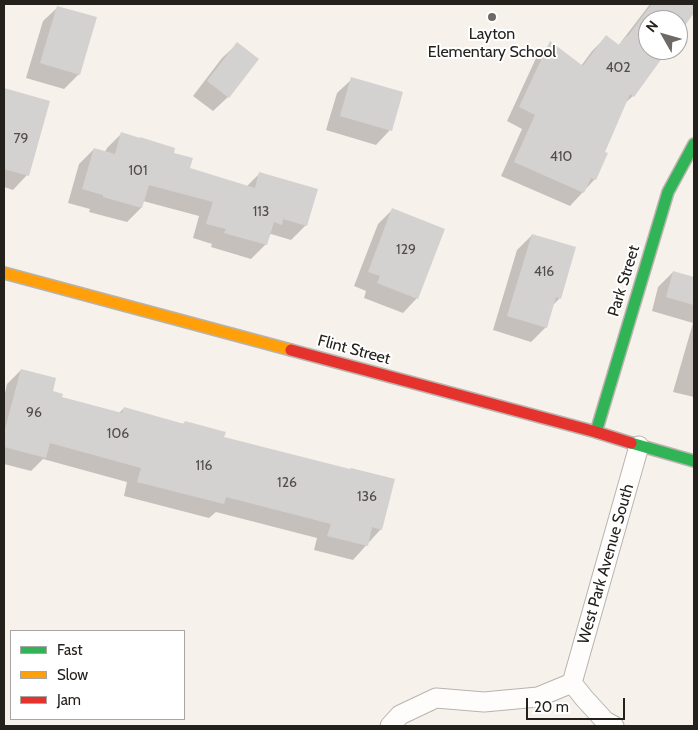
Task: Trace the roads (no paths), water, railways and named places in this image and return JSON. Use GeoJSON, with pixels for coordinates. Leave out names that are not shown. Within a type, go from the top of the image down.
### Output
{"type":"FeatureCollection","features":[{"type":"Feature","properties":{"kind":"street","name":"Park Street"},"geometry":{"type":"LineString","coordinates":[[596,432],[668,192],[694,144]]}},
{"type":"Feature","properties":{"kind":"street","name":"Flint Street"},"geometry":{"type":"LineString","coordinates":[[4,273],[596,432],[694,461]]}},
{"type":"Feature","properties":{"kind":"lane","name":"West Park Avenue South"},"geometry":{"type":"LineString","coordinates":[[572,683],[639,446]]}},
{"type":"Feature","properties":{"kind":"lane"},"geometry":{"type":"LineString","coordinates":[[390,726],[400,714],[436,698],[484,702],[538,697],[572,683],[605,721],[614,726]]}},
{"type":"Feature","properties":{"kind":"place","name":"Layton Elementary School"},"geometry":{"type":"Point","coordinates":[492,17]}}]}
